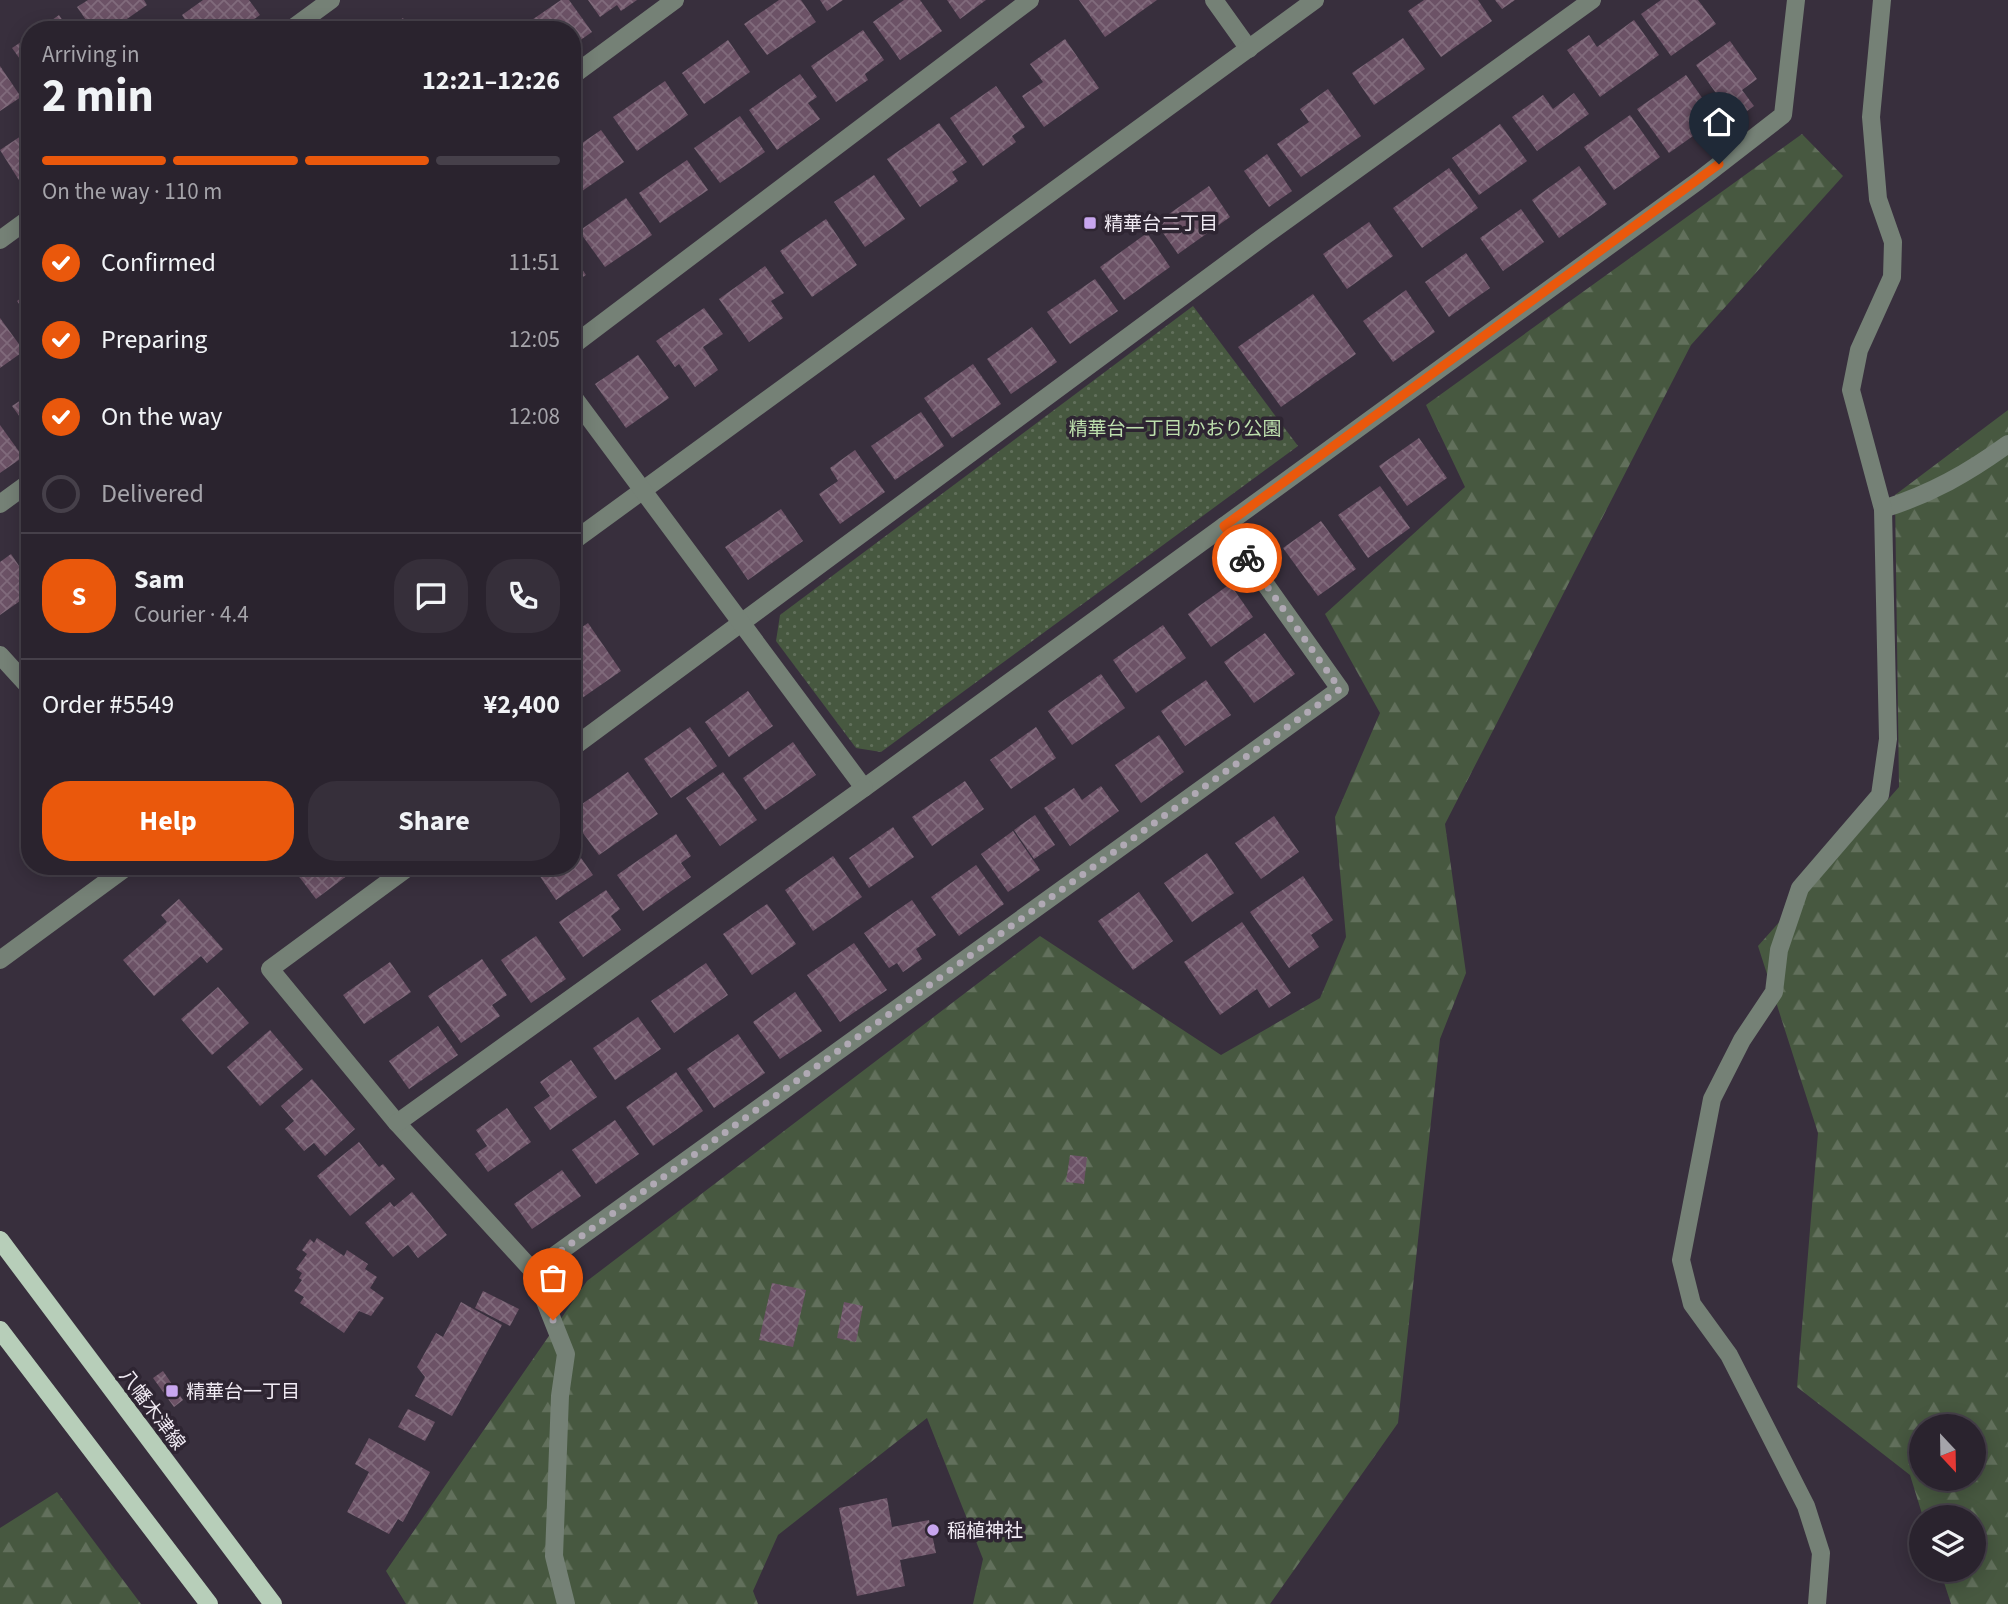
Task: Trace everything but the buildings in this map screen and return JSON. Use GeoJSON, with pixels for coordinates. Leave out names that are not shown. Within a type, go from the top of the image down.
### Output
{"type":"FeatureCollection","features":[{"type":"Feature","properties":{"kind":"main road","name":"八幡木津線"},"geometry":{"type":"LineString","coordinates":[[0,1240],[273,1604]]}},
{"type":"Feature","properties":{"kind":"main road"},"geometry":{"type":"LineString","coordinates":[[0,1330],[209,1604]]}},
{"type":"Feature","properties":{"kind":"street"},"geometry":{"type":"LineString","coordinates":[[305,21],[331,0]]}},
{"type":"Feature","properties":{"kind":"street"},"geometry":{"type":"LineString","coordinates":[[581,69],[676,0]]}},
{"type":"Feature","properties":{"kind":"street"},"geometry":{"type":"LineString","coordinates":[[581,338],[1030,0]]}},
{"type":"Feature","properties":{"kind":"street"},"geometry":{"type":"LineString","coordinates":[[1214,0],[1249,49]]}},
{"type":"Feature","properties":{"kind":"street"},"geometry":{"type":"LineString","coordinates":[[581,535],[1315,0]]}},
{"type":"Feature","properties":{"kind":"street"},"geometry":{"type":"LineString","coordinates":[[581,741],[1263,237],[1592,0]]}},
{"type":"Feature","properties":{"kind":"street"},"geometry":{"type":"LineString","coordinates":[[397,1123],[864,788],[1698,181],[1783,115],[1796,0]]}},
{"type":"Feature","properties":{"kind":"street"},"geometry":{"type":"LineString","coordinates":[[1817,1604],[1821,1553],[1806,1506],[1729,1355],[1692,1304],[1681,1260],[1712,1099],[1742,1040],[1774,992],[1779,950],[1800,888],[1880,795],[1888,739],[1883,509],[1851,390],[1859,351],[1892,277],[1893,243],[1878,199],[1871,129],[1881,8]]}},
{"type":"Feature","properties":{"kind":"street"},"geometry":{"type":"LineString","coordinates":[[0,240],[21,225]]}},
{"type":"Feature","properties":{"kind":"street"},"geometry":{"type":"LineString","coordinates":[[581,407],[864,788]]}},
{"type":"Feature","properties":{"kind":"street"},"geometry":{"type":"LineString","coordinates":[[1883,509],[1923,497],[1968,473],[2008,444]]}},
{"type":"Feature","properties":{"kind":"street"},"geometry":{"type":"LineString","coordinates":[[0,504],[21,489]]}},
{"type":"Feature","properties":{"kind":"street"},"geometry":{"type":"LineString","coordinates":[[533,1271],[1340,689],[1224,526]]}},
{"type":"Feature","properties":{"kind":"street"},"geometry":{"type":"LineString","coordinates":[[0,655],[21,678]]}},
{"type":"Feature","properties":{"kind":"street"},"geometry":{"type":"LineString","coordinates":[[0,960],[116,875]]}},
{"type":"Feature","properties":{"kind":"street"},"geometry":{"type":"LineString","coordinates":[[398,875],[270,969],[397,1123],[533,1271],[566,1354],[560,1396],[554,1556],[566,1604]]}},
{"type":"Feature","properties":{"kind":"green space"},"geometry":{"type":"Polygon","coordinates":[[[1802,134],[1843,176],[1691,345],[1445,824],[1466,973],[1440,1039],[1398,1423],[1270,1604],[973,1604],[983,1559],[927,1418],[778,1535],[753,1591],[758,1604],[406,1604],[386,1571],[587,1281],[1040,936],[1221,1055],[1320,998],[1346,937],[1335,817],[1380,713],[1325,614],[1465,487],[1426,405],[1802,134]]]}},
{"type":"Feature","properties":{"kind":"green space","name":"精華台一丁目 かおり公園"},"geometry":{"type":"Polygon","coordinates":[[[1193,306],[1298,446],[881,752],[856,748],[776,641],[780,615],[1193,306]]]}},
{"type":"Feature","properties":{"kind":"green space"},"geometry":{"type":"Polygon","coordinates":[[[2008,410],[2008,1604],[1951,1604],[1944,1582],[1986,1582],[1986,1505],[1919,1505],[1915,1491],[1986,1491],[1986,1414],[1909,1414],[1909,1474],[1797,1387],[1818,1133],[1758,946],[1899,787],[1895,495],[2008,410]]]}},
{"type":"Feature","properties":{"kind":"green space"},"geometry":{"type":"Polygon","coordinates":[[[57,1492],[141,1604],[0,1604],[0,1528],[57,1492]]]}},
{"type":"Feature","properties":{"kind":"way so far"},"geometry":{"type":"LineString","coordinates":[[553,1320],[533,1271],[1340,689],[1247,558]]}},
{"type":"Feature","properties":{"kind":"place","name":"精華台二丁目"},"geometry":{"type":"Point","coordinates":[1090,223]}},
{"type":"Feature","properties":{"kind":"place","name":"精華台一丁目"},"geometry":{"type":"Point","coordinates":[172,1391]}},
{"type":"Feature","properties":{"kind":"place","name":"稲植神社"},"geometry":{"type":"Point","coordinates":[933,1530]}},
{"type":"Feature","properties":{"kind":"route"},"geometry":{"type":"LineString","coordinates":[[1247,558],[1224,526],[1719,164]]}}]}
